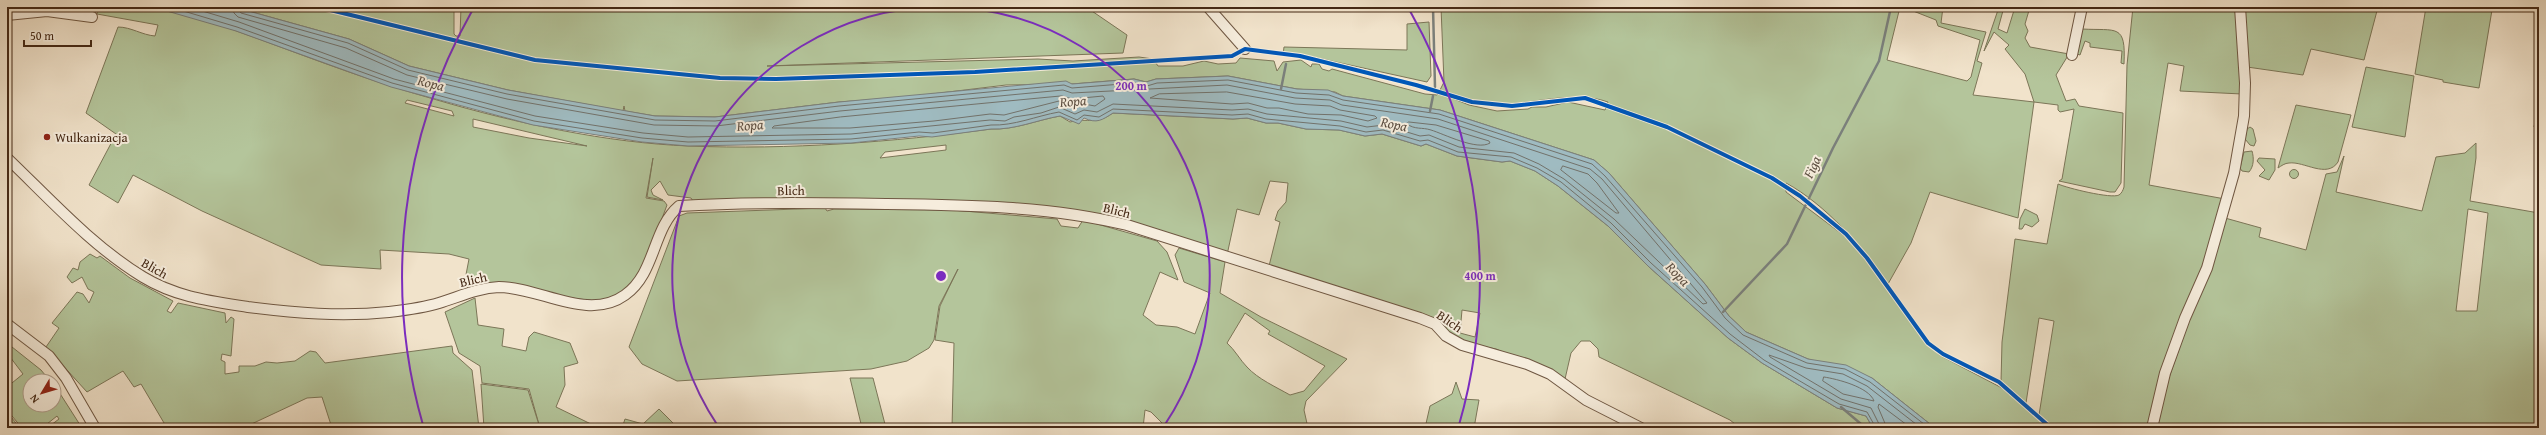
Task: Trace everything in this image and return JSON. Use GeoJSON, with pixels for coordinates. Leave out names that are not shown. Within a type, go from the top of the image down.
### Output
{"type":"FeatureCollection","features":[{"type":"Feature","properties":{"kind":"street"},"geometry":{"type":"LineString","coordinates":[[1208,7],[1245,49]]}},
{"type":"Feature","properties":{"kind":"street"},"geometry":{"type":"LineString","coordinates":[[2072,55],[2082,7]]}},
{"type":"Feature","properties":{"kind":"street"},"geometry":{"type":"LineString","coordinates":[[2152,428],[2165,373],[2185,318],[2207,268],[2234,173],[2244,116],[2245,89],[2240,7]]}},
{"type":"Feature","properties":{"kind":"street"},"geometry":{"type":"LineString","coordinates":[[7,15],[47,11],[92,17]]}},
{"type":"Feature","properties":{"kind":"street","name":"Blich"},"geometry":{"type":"LineString","coordinates":[[7,158],[96,242],[144,277],[172,292],[192,299],[288,312],[360,314],[420,308],[482,289],[499,288],[516,288],[587,306],[606,304],[624,296],[641,280],[670,214],[679,206],[822,202],[950,205],[1090,216],[1127,225],[1420,318],[1435,324],[1446,336],[1462,345],[1527,364],[1542,371],[1586,400],[1641,428]]}},
{"type":"Feature","properties":{"kind":"street"},"geometry":{"type":"LineString","coordinates":[[7,324],[49,356],[66,378],[94,428]]}},
{"type":"Feature","properties":{"kind":"green space"},"geometry":{"type":"Polygon","coordinates":[[[126,6],[153,7],[179,12],[220,25],[369,79],[414,93],[530,124],[626,141],[689,146],[727,147],[841,144],[917,138],[1008,128],[1060,116],[1070,122],[1096,120],[1107,117],[1113,113],[1233,119],[1247,118],[1266,123],[1278,123],[1306,129],[1339,130],[1365,136],[1382,134],[1421,146],[1426,144],[1457,156],[1502,162],[1510,161],[1535,171],[1558,186],[1608,226],[1648,266],[1728,338],[1762,363],[1837,408],[1866,416],[1873,428],[1733,428],[1735,424],[1730,420],[1599,357],[1598,349],[1590,341],[1581,341],[1571,353],[1565,379],[1496,349],[1471,344],[1446,332],[1446,327],[1441,323],[1440,318],[1436,322],[1268,270],[1280,222],[1275,220],[1278,211],[1286,202],[1288,183],[1270,181],[1259,215],[1237,209],[1227,255],[1083,214],[693,201],[691,198],[668,195],[660,181],[651,190],[653,195],[663,200],[647,197],[653,158],[646,198],[664,201],[667,205],[650,251],[635,283],[620,295],[596,301],[464,285],[469,259],[449,254],[380,250],[381,269],[321,265],[202,211],[133,175],[118,203],[89,185],[116,134],[86,113],[118,27],[155,36],[158,25],[97,14],[98,7],[126,6]],[[407,100],[405,103],[454,116],[452,111],[407,100]],[[473,119],[473,127],[529,138],[587,146],[473,119]],[[946,145],[885,152],[880,158],[946,150],[946,145]],[[1462,310],[1460,333],[1475,337],[1480,313],[1462,310]]]}},
{"type":"Feature","properties":{"kind":"green space"},"geometry":{"type":"Polygon","coordinates":[[[7,7],[45,7],[7,10],[7,7]]]}},
{"type":"Feature","properties":{"kind":"green space"},"geometry":{"type":"Polygon","coordinates":[[[45,7],[90,7],[89,13],[45,7]]]}},
{"type":"Feature","properties":{"kind":"green space"},"geometry":{"type":"Polygon","coordinates":[[[234,7],[454,7],[454,34],[456,36],[460,36],[461,7],[1086,7],[1127,35],[1123,53],[767,66],[1038,59],[1073,61],[1139,57],[1153,59],[1158,66],[1183,66],[1204,61],[1218,64],[1236,63],[1240,58],[1274,61],[1277,71],[1283,62],[1301,60],[1311,67],[1312,64],[1319,64],[1322,69],[1329,71],[1332,69],[1425,94],[1437,95],[1439,93],[1469,105],[1497,111],[1546,107],[1568,102],[1605,110],[1608,102],[1584,97],[1571,97],[1498,104],[1473,100],[1440,90],[1444,82],[1441,7],[1900,7],[1887,60],[1967,81],[1971,77],[1980,40],[1938,26],[1936,20],[1903,7],[1943,7],[1941,23],[1986,32],[1977,61],[1982,63],[1973,95],[2034,102],[2018,218],[1930,192],[1911,243],[1888,284],[1867,256],[1843,228],[1829,215],[1801,192],[1786,183],[1786,192],[1846,237],[1878,275],[1927,344],[1941,356],[2002,388],[2048,428],[1935,428],[1872,378],[1808,359],[1746,332],[1729,316],[1705,284],[1609,173],[1594,160],[1440,110],[1343,96],[1335,92],[1297,89],[1228,76],[1156,79],[1146,82],[1134,79],[1072,84],[1006,85],[907,97],[839,102],[715,117],[655,116],[625,111],[624,106],[623,111],[508,90],[409,66],[349,39],[234,7]]]}},
{"type":"Feature","properties":{"kind":"green space"},"geometry":{"type":"Polygon","coordinates":[[[1999,7],[2004,7],[1998,29],[2007,33],[2015,7],[2030,7],[2025,24],[2028,31],[2025,38],[2030,47],[2069,54],[2056,75],[2066,101],[2075,99],[2079,106],[2123,113],[2121,183],[2115,192],[2059,181],[2062,179],[2074,109],[2060,112],[2058,110],[2058,105],[2034,102],[2025,74],[2005,49],[2009,45],[1994,32],[1984,51],[1999,7]]]}},
{"type":"Feature","properties":{"kind":"green space"},"geometry":{"type":"Polygon","coordinates":[[[2133,7],[2238,7],[2242,94],[2180,91],[2184,66],[2168,63],[2149,185],[2225,199],[2149,428],[2052,428],[2039,415],[2054,321],[2039,318],[2026,403],[2001,382],[2002,342],[2015,239],[2047,244],[2058,184],[2107,196],[2119,195],[2121,193],[2124,187],[2127,65],[2133,7]]]}},
{"type":"Feature","properties":{"kind":"green space"},"geometry":{"type":"Polygon","coordinates":[[[2243,7],[2378,7],[2364,60],[2311,49],[2303,75],[2247,67],[2243,7]]]}},
{"type":"Feature","properties":{"kind":"green space"},"geometry":{"type":"Polygon","coordinates":[[[2426,7],[2466,7],[2492,10],[2479,88],[2443,82],[2443,80],[2415,74],[2426,7]]]}},
{"type":"Feature","properties":{"kind":"green space"},"geometry":{"type":"Polygon","coordinates":[[[1429,22],[1431,76],[1427,82],[1313,57],[1283,55],[1284,47],[1407,50],[1407,24],[1429,22]]]}},
{"type":"Feature","properties":{"kind":"green space"},"geometry":{"type":"Polygon","coordinates":[[[2082,29],[2111,30],[2121,35],[2124,51],[2124,64],[2121,63],[2122,51],[2090,47],[2090,43],[2085,41],[2080,55],[2077,54],[2082,29]]]}},
{"type":"Feature","properties":{"kind":"green space"},"geometry":{"type":"Polygon","coordinates":[[[2366,67],[2414,76],[2405,137],[2352,127],[2366,67]]]}},
{"type":"Feature","properties":{"kind":"green space"},"geometry":{"type":"Polygon","coordinates":[[[2539,101],[2539,128],[2534,127],[2539,101]]]}},
{"type":"Feature","properties":{"kind":"green space"},"geometry":{"type":"Polygon","coordinates":[[[2296,105],[2351,115],[2338,162],[2333,167],[2322,169],[2289,163],[2278,168],[2296,105]]]}},
{"type":"Feature","properties":{"kind":"green space"},"geometry":{"type":"Polygon","coordinates":[[[2250,127],[2253,129],[2256,141],[2254,146],[2250,145],[2245,139],[2247,129],[2250,127]]]}},
{"type":"Feature","properties":{"kind":"green space"},"geometry":{"type":"Polygon","coordinates":[[[2476,143],[2476,158],[2470,201],[2539,213],[2539,428],[2155,428],[2158,409],[2225,218],[2261,228],[2259,237],[2306,250],[2326,174],[2337,172],[2344,156],[2336,192],[2422,211],[2436,157],[2465,153],[2476,143]],[[2468,209],[2456,311],[2477,311],[2488,213],[2468,209]]]}},
{"type":"Feature","properties":{"kind":"green space"},"geometry":{"type":"Polygon","coordinates":[[[2252,151],[2253,162],[2251,170],[2249,172],[2242,171],[2240,168],[2244,152],[2252,151]]]}},
{"type":"Feature","properties":{"kind":"green space"},"geometry":{"type":"Polygon","coordinates":[[[2259,158],[2275,159],[2275,170],[2269,180],[2259,176],[2265,170],[2257,161],[2259,158]]]}},
{"type":"Feature","properties":{"kind":"green space"},"geometry":{"type":"Polygon","coordinates":[[[2294,169],[2299,174],[2294,179],[2289,174],[2294,169]]]}},
{"type":"Feature","properties":{"kind":"green space"},"geometry":{"type":"Polygon","coordinates":[[[825,208],[827,211],[834,209],[952,210],[1057,219],[1061,226],[1078,228],[1083,220],[1157,241],[1167,252],[1178,280],[1160,272],[1143,315],[1156,325],[1177,327],[1195,334],[1210,293],[1184,282],[1175,255],[1179,248],[1225,262],[1220,293],[1261,317],[1347,359],[1306,401],[1304,410],[1308,428],[1167,428],[1151,412],[1145,410],[1143,428],[952,428],[954,343],[935,340],[940,306],[958,269],[939,306],[934,340],[929,348],[907,361],[871,369],[677,381],[642,364],[629,347],[679,216],[687,213],[825,208]],[[1245,313],[1227,343],[1247,367],[1262,379],[1290,395],[1304,391],[1325,366],[1268,334],[1270,331],[1245,313]]]}},
{"type":"Feature","properties":{"kind":"green space"},"geometry":{"type":"Polygon","coordinates":[[[2025,209],[2037,215],[2039,221],[2032,227],[2025,224],[2022,229],[2019,229],[2020,219],[2025,209]]]}},
{"type":"Feature","properties":{"kind":"green space"},"geometry":{"type":"Polygon","coordinates":[[[90,254],[97,258],[100,256],[130,278],[173,301],[167,311],[171,313],[178,303],[225,313],[226,323],[231,317],[234,319],[231,356],[222,354],[221,360],[225,362],[225,374],[239,372],[239,366],[255,366],[266,362],[277,363],[295,361],[310,351],[316,352],[325,363],[452,346],[453,353],[472,370],[479,428],[332,428],[322,397],[307,398],[243,428],[167,428],[141,384],[134,387],[123,371],[87,392],[46,347],[59,328],[52,323],[77,292],[83,294],[89,303],[94,292],[88,289],[82,277],[72,283],[67,277],[73,268],[78,270],[80,262],[90,254]]]}},
{"type":"Feature","properties":{"kind":"green space"},"geometry":{"type":"Polygon","coordinates":[[[475,298],[478,325],[504,329],[502,346],[526,351],[529,337],[534,332],[570,343],[578,363],[564,367],[565,385],[556,407],[593,425],[593,428],[540,428],[529,389],[482,383],[480,366],[459,353],[445,312],[475,298]]]}},
{"type":"Feature","properties":{"kind":"green space"},"geometry":{"type":"Polygon","coordinates":[[[7,343],[43,373],[22,373],[7,353],[7,343]]]}},
{"type":"Feature","properties":{"kind":"green space"},"geometry":{"type":"Polygon","coordinates":[[[22,375],[22,413],[62,413],[62,397],[82,428],[47,428],[59,419],[57,416],[42,428],[22,428],[7,410],[7,387],[22,375]]]}},
{"type":"Feature","properties":{"kind":"green space"},"geometry":{"type":"Polygon","coordinates":[[[850,378],[873,378],[886,428],[862,428],[850,378]]]}},
{"type":"Feature","properties":{"kind":"green space"},"geometry":{"type":"Polygon","coordinates":[[[1456,382],[1462,399],[1479,400],[1474,428],[1425,428],[1430,406],[1452,394],[1456,382]]]}},
{"type":"Feature","properties":{"kind":"green space"},"geometry":{"type":"Polygon","coordinates":[[[481,384],[528,390],[540,428],[484,428],[481,384]]]}},
{"type":"Feature","properties":{"kind":"green space"},"geometry":{"type":"Polygon","coordinates":[[[659,409],[673,423],[675,428],[622,428],[625,419],[643,424],[659,409]]]}},
{"type":"Feature","properties":{"kind":"green space"},"geometry":{"type":"Polygon","coordinates":[[[7,412],[20,428],[7,428],[7,412]]]}},
{"type":"Feature","properties":{"kind":"water","name":"Ropa"},"geometry":{"type":"Polygon","coordinates":[[[153,7],[234,7],[349,39],[409,66],[508,90],[655,116],[715,117],[839,102],[1066,81],[1072,84],[1134,79],[1146,82],[1156,79],[1228,76],[1297,89],[1328,90],[1343,96],[1440,110],[1594,160],[1609,173],[1705,284],[1729,316],[1746,332],[1808,359],[1846,365],[1872,378],[1935,428],[1873,428],[1866,416],[1837,408],[1762,363],[1728,338],[1648,266],[1608,226],[1558,186],[1535,171],[1510,161],[1502,162],[1457,156],[1426,144],[1421,146],[1382,134],[1365,136],[1339,130],[1306,129],[1278,123],[1266,123],[1247,118],[1233,119],[1113,113],[1106,118],[1096,121],[1084,118],[1079,124],[1060,116],[1009,128],[932,137],[919,136],[851,143],[688,146],[642,142],[533,125],[391,87],[236,31],[153,7]]]}},
{"type":"Feature","properties":{"kind":"waterway"},"geometry":{"type":"LineString","coordinates":[[1433,7],[1435,87]]}},
{"type":"Feature","properties":{"kind":"waterway","name":"Figa"},"geometry":{"type":"LineString","coordinates":[[1723,312],[1787,244],[1833,148],[1879,61],[1891,7]]}},
{"type":"Feature","properties":{"kind":"waterway"},"geometry":{"type":"LineString","coordinates":[[1281,89],[1286,64]]}},
{"type":"Feature","properties":{"kind":"waterway"},"geometry":{"type":"LineString","coordinates":[[1430,111],[1433,96]]}},
{"type":"Feature","properties":{"kind":"waterway"},"geometry":{"type":"LineString","coordinates":[[1841,407],[1861,424],[1859,428]]}},
{"type":"Feature","properties":{"kind":"cycle path"},"geometry":{"type":"LineString","coordinates":[[318,7],[535,60],[720,78],[776,79],[975,72],[1232,56],[1245,49],[1300,56],[1416,85],[1472,102],[1512,106],[1585,98],[1667,127],[1772,178],[1800,196],[1846,234],[1867,258],[1928,343],[1943,354],[1999,382],[2051,428]]}},
{"type":"Feature","properties":{"kind":"place","name":"Wulkanizacja"},"geometry":{"type":"Point","coordinates":[47,137]}}]}
